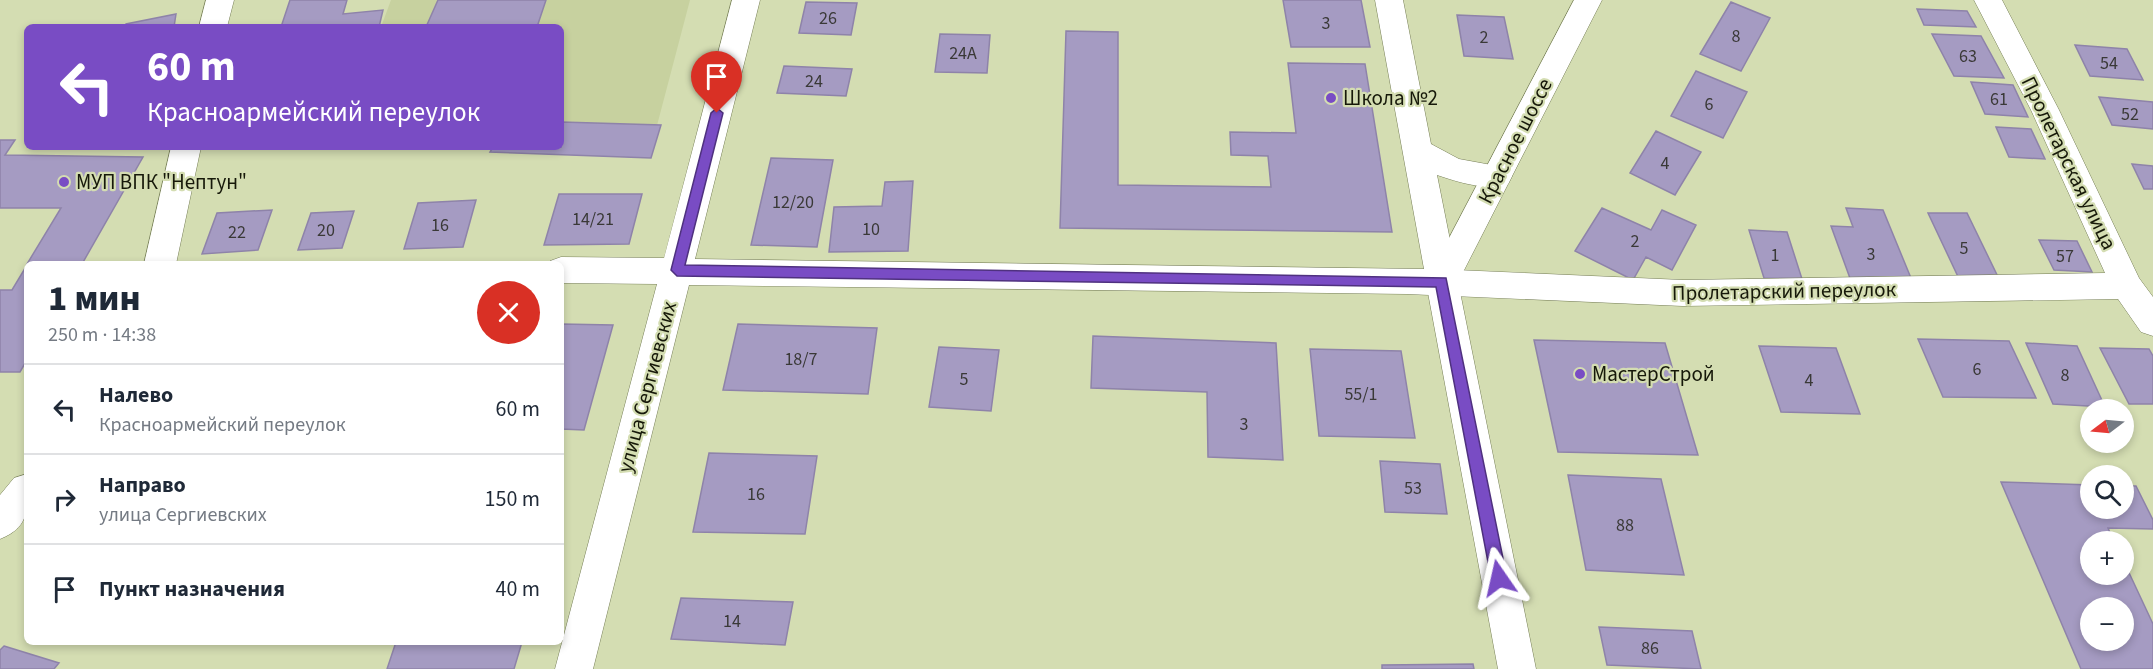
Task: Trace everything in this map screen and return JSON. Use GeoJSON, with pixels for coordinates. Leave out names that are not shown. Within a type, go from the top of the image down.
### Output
{"type":"FeatureCollection","features":[{"type":"Feature","properties":{"kind":"street"},"geometry":{"type":"LineString","coordinates":[[214,24],[220,0]]}},
{"type":"Feature","properties":{"kind":"street","name":"улица Сергиевских"},"geometry":{"type":"LineString","coordinates":[[574,669],[746,0]]}},
{"type":"Feature","properties":{"kind":"street"},"geometry":{"type":"LineString","coordinates":[[1389,0],[1517,669]]}},
{"type":"Feature","properties":{"kind":"street","name":"Красное шоссе"},"geometry":{"type":"LineString","coordinates":[[1442,282],[1588,0]]}},
{"type":"Feature","properties":{"kind":"street","name":"Пролетарская улица"},"geometry":{"type":"LineString","coordinates":[[1988,0],[2045,110],[2127,286],[2153,322]]}},
{"type":"Feature","properties":{"kind":"street"},"geometry":{"type":"LineString","coordinates":[[161,261],[185,150]]}},
{"type":"Feature","properties":{"kind":"street"},"geometry":{"type":"LineString","coordinates":[[1417,150],[1440,165],[1461,172],[1497,176]]}},
{"type":"Feature","properties":{"kind":"street","name":"Пролетарский переулок"},"geometry":{"type":"LineString","coordinates":[[564,270],[1442,282],[1683,293],[2127,286]]}},
{"type":"Feature","properties":{"kind":"street"},"geometry":{"type":"LineString","coordinates":[[0,522],[24,494]]}},
{"type":"Feature","properties":{"kind":"shaded area"},"geometry":{"type":"Polygon","coordinates":[[[391,0],[690,0],[650,152],[564,146],[564,24],[382,24],[391,0]]]}},
{"type":"Feature","properties":{"kind":"building"},"geometry":{"type":"Polygon","coordinates":[[[290,0],[347,0],[343,14],[383,10],[380,24],[282,24],[290,0]]]}},
{"type":"Feature","properties":{"kind":"building"},"geometry":{"type":"Polygon","coordinates":[[[438,0],[546,0],[538,24],[427,24],[438,0]]]}},
{"type":"Feature","properties":{"kind":"building"},"geometry":{"type":"Polygon","coordinates":[[[1283,0],[1361,0],[1370,47],[1291,47],[1283,0]]]}},
{"type":"Feature","properties":{"kind":"building"},"geometry":{"type":"Polygon","coordinates":[[[806,2],[857,3],[851,35],[799,33],[806,2]]]}},
{"type":"Feature","properties":{"kind":"building"},"geometry":{"type":"Polygon","coordinates":[[[1731,2],[1770,18],[1741,71],[1700,54],[1731,2]]]}},
{"type":"Feature","properties":{"kind":"building"},"geometry":{"type":"Polygon","coordinates":[[[1917,9],[1967,11],[1976,27],[1924,25],[1917,9]]]}},
{"type":"Feature","properties":{"kind":"building"},"geometry":{"type":"Polygon","coordinates":[[[176,14],[174,24],[126,24],[176,14]]]}},
{"type":"Feature","properties":{"kind":"building"},"geometry":{"type":"Polygon","coordinates":[[[1457,15],[1504,17],[1513,59],[1464,56],[1457,15]]]}},
{"type":"Feature","properties":{"kind":"building","name":"Школа №2"},"geometry":{"type":"Polygon","coordinates":[[[1066,31],[1118,32],[1118,185],[1271,187],[1268,156],[1231,155],[1230,132],[1296,133],[1288,63],[1365,64],[1392,232],[1060,228],[1066,31]]]}},
{"type":"Feature","properties":{"kind":"building"},"geometry":{"type":"Polygon","coordinates":[[[940,34],[990,35],[987,73],[935,72],[940,34]]]}},
{"type":"Feature","properties":{"kind":"building"},"geometry":{"type":"Polygon","coordinates":[[[1932,34],[1981,36],[2004,78],[1954,76],[1932,34]]]}},
{"type":"Feature","properties":{"kind":"building"},"geometry":{"type":"Polygon","coordinates":[[[2075,45],[2127,49],[2143,80],[2090,76],[2075,45]]]}},
{"type":"Feature","properties":{"kind":"building"},"geometry":{"type":"Polygon","coordinates":[[[784,66],[852,69],[846,96],[777,93],[784,66]]]}},
{"type":"Feature","properties":{"kind":"building"},"geometry":{"type":"Polygon","coordinates":[[[1696,71],[1747,92],[1723,138],[1671,116],[1696,71]]]}},
{"type":"Feature","properties":{"kind":"building"},"geometry":{"type":"Polygon","coordinates":[[[1971,82],[2013,85],[2028,117],[1985,114],[1971,82]]]}},
{"type":"Feature","properties":{"kind":"building"},"geometry":{"type":"Polygon","coordinates":[[[2099,97],[2153,102],[2153,129],[2112,125],[2099,97]]]}},
{"type":"Feature","properties":{"kind":"building"},"geometry":{"type":"Polygon","coordinates":[[[564,122],[661,125],[651,158],[490,152],[491,150],[564,150],[564,122]]]}},
{"type":"Feature","properties":{"kind":"building"},"geometry":{"type":"Polygon","coordinates":[[[1996,127],[2031,129],[2045,159],[2009,157],[1996,127]]]}},
{"type":"Feature","properties":{"kind":"building"},"geometry":{"type":"Polygon","coordinates":[[[1656,131],[1701,152],[1675,195],[1630,173],[1656,131]]]}},
{"type":"Feature","properties":{"kind":"building","name":"МУП ВПК \"Нептун\""},"geometry":{"type":"Polygon","coordinates":[[[0,140],[15,140],[5,155],[143,157],[84,261],[29,261],[61,208],[0,208],[0,140]]]}},
{"type":"Feature","properties":{"kind":"building"},"geometry":{"type":"Polygon","coordinates":[[[771,158],[833,160],[817,247],[751,245],[771,158]]]}},
{"type":"Feature","properties":{"kind":"building"},"geometry":{"type":"Polygon","coordinates":[[[2132,164],[2153,166],[2153,189],[2144,189],[2132,164]]]}},
{"type":"Feature","properties":{"kind":"building"},"geometry":{"type":"Polygon","coordinates":[[[913,181],[908,251],[829,252],[834,207],[882,206],[885,182],[913,181]]]}},
{"type":"Feature","properties":{"kind":"building"},"geometry":{"type":"Polygon","coordinates":[[[559,194],[642,194],[629,244],[544,245],[559,194]]]}},
{"type":"Feature","properties":{"kind":"building"},"geometry":{"type":"Polygon","coordinates":[[[476,200],[463,247],[404,249],[418,203],[476,200]]]}},
{"type":"Feature","properties":{"kind":"building"},"geometry":{"type":"Polygon","coordinates":[[[1602,208],[1651,230],[1662,210],[1696,225],[1672,270],[1646,257],[1633,280],[1575,251],[1602,208]]]}},
{"type":"Feature","properties":{"kind":"building"},"geometry":{"type":"Polygon","coordinates":[[[1846,208],[1883,210],[1913,283],[1851,281],[1831,226],[1853,227],[1846,208]]]}},
{"type":"Feature","properties":{"kind":"building"},"geometry":{"type":"Polygon","coordinates":[[[272,210],[258,250],[202,254],[217,213],[272,210]]]}},
{"type":"Feature","properties":{"kind":"building"},"geometry":{"type":"Polygon","coordinates":[[[354,211],[342,248],[298,250],[311,213],[354,211]]]}},
{"type":"Feature","properties":{"kind":"building"},"geometry":{"type":"Polygon","coordinates":[[[1928,213],[1967,213],[2001,283],[1961,283],[1928,213]]]}},
{"type":"Feature","properties":{"kind":"building"},"geometry":{"type":"Polygon","coordinates":[[[1749,230],[1787,232],[1802,279],[1764,278],[1749,230]]]}},
{"type":"Feature","properties":{"kind":"building"},"geometry":{"type":"Polygon","coordinates":[[[2039,240],[2077,241],[2092,272],[2054,270],[2039,240]]]}},
{"type":"Feature","properties":{"kind":"building"},"geometry":{"type":"Polygon","coordinates":[[[24,270],[24,365],[20,372],[0,372],[0,290],[12,290],[24,270]]]}},
{"type":"Feature","properties":{"kind":"building"},"geometry":{"type":"Polygon","coordinates":[[[564,324],[613,325],[584,430],[564,429],[564,324]]]}},
{"type":"Feature","properties":{"kind":"building"},"geometry":{"type":"Polygon","coordinates":[[[738,324],[877,328],[868,394],[723,390],[738,324]]]}},
{"type":"Feature","properties":{"kind":"building"},"geometry":{"type":"Polygon","coordinates":[[[1093,336],[1276,343],[1283,460],[1208,457],[1207,392],[1091,388],[1093,336]]]}},
{"type":"Feature","properties":{"kind":"building"},"geometry":{"type":"Polygon","coordinates":[[[1918,339],[2009,341],[2036,398],[1943,397],[1918,339]]]}},
{"type":"Feature","properties":{"kind":"building"},"geometry":{"type":"Polygon","coordinates":[[[1534,340],[1665,343],[1698,455],[1558,452],[1534,340]]]}},
{"type":"Feature","properties":{"kind":"building"},"geometry":{"type":"Polygon","coordinates":[[[2026,343],[2077,346],[2101,399],[2080,399],[2080,406],[2053,404],[2026,343]]]}},
{"type":"Feature","properties":{"kind":"building"},"geometry":{"type":"Polygon","coordinates":[[[1759,346],[1836,348],[1860,414],[1781,412],[1759,346]]]}},
{"type":"Feature","properties":{"kind":"building"},"geometry":{"type":"Polygon","coordinates":[[[939,347],[999,350],[991,411],[929,407],[939,347]]]}},
{"type":"Feature","properties":{"kind":"building"},"geometry":{"type":"Polygon","coordinates":[[[2100,348],[2149,349],[2153,356],[2153,404],[2134,404],[2134,399],[2126,399],[2100,348]]]}},
{"type":"Feature","properties":{"kind":"building"},"geometry":{"type":"Polygon","coordinates":[[[1310,349],[1401,351],[1415,438],[1319,436],[1310,349]]]}},
{"type":"Feature","properties":{"kind":"building"},"geometry":{"type":"Polygon","coordinates":[[[709,453],[817,456],[805,534],[693,532],[709,453]]]}},
{"type":"Feature","properties":{"kind":"building"},"geometry":{"type":"Polygon","coordinates":[[[1380,461],[1440,464],[1447,514],[1385,512],[1380,461]]]}},
{"type":"Feature","properties":{"kind":"building"},"geometry":{"type":"Polygon","coordinates":[[[1568,475],[1661,479],[1684,575],[1586,570],[1568,475]]]}},
{"type":"Feature","properties":{"kind":"building"},"geometry":{"type":"Polygon","coordinates":[[[2001,482],[2080,485],[2080,519],[2134,519],[2134,486],[2136,486],[2153,520],[2153,529],[2108,528],[2109,531],[2080,531],[2080,585],[2134,583],[2153,624],[2153,669],[2081,669],[2001,482]]]}},
{"type":"Feature","properties":{"kind":"building"},"geometry":{"type":"Polygon","coordinates":[[[681,598],[793,602],[785,645],[671,639],[681,598]]]}},
{"type":"Feature","properties":{"kind":"building"},"geometry":{"type":"Polygon","coordinates":[[[1599,627],[1692,631],[1701,669],[1607,665],[1599,627]]]}},
{"type":"Feature","properties":{"kind":"building"},"geometry":{"type":"Polygon","coordinates":[[[395,645],[521,645],[514,669],[387,669],[395,645]]]}},
{"type":"Feature","properties":{"kind":"building"},"geometry":{"type":"Polygon","coordinates":[[[4,646],[59,663],[54,669],[0,669],[0,650],[4,646]]]}},
{"type":"Feature","properties":{"kind":"building"},"geometry":{"type":"Polygon","coordinates":[[[1473,664],[1474,669],[1382,669],[1382,665],[1473,664]]]}},
{"type":"Feature","properties":{"kind":"place","name":"Школа №2"},"geometry":{"type":"Point","coordinates":[1331,98]}},
{"type":"Feature","properties":{"kind":"place","name":"МУП ВПК \"Нептун\""},"geometry":{"type":"Point","coordinates":[64,182]}},
{"type":"Feature","properties":{"kind":"place","name":"МастерСтрой"},"geometry":{"type":"Point","coordinates":[1580,374]}},
{"type":"Feature","properties":{"kind":"route"},"geometry":{"type":"LineString","coordinates":[[717,113],[677,270],[1442,282],[1499,578]]}}]}
